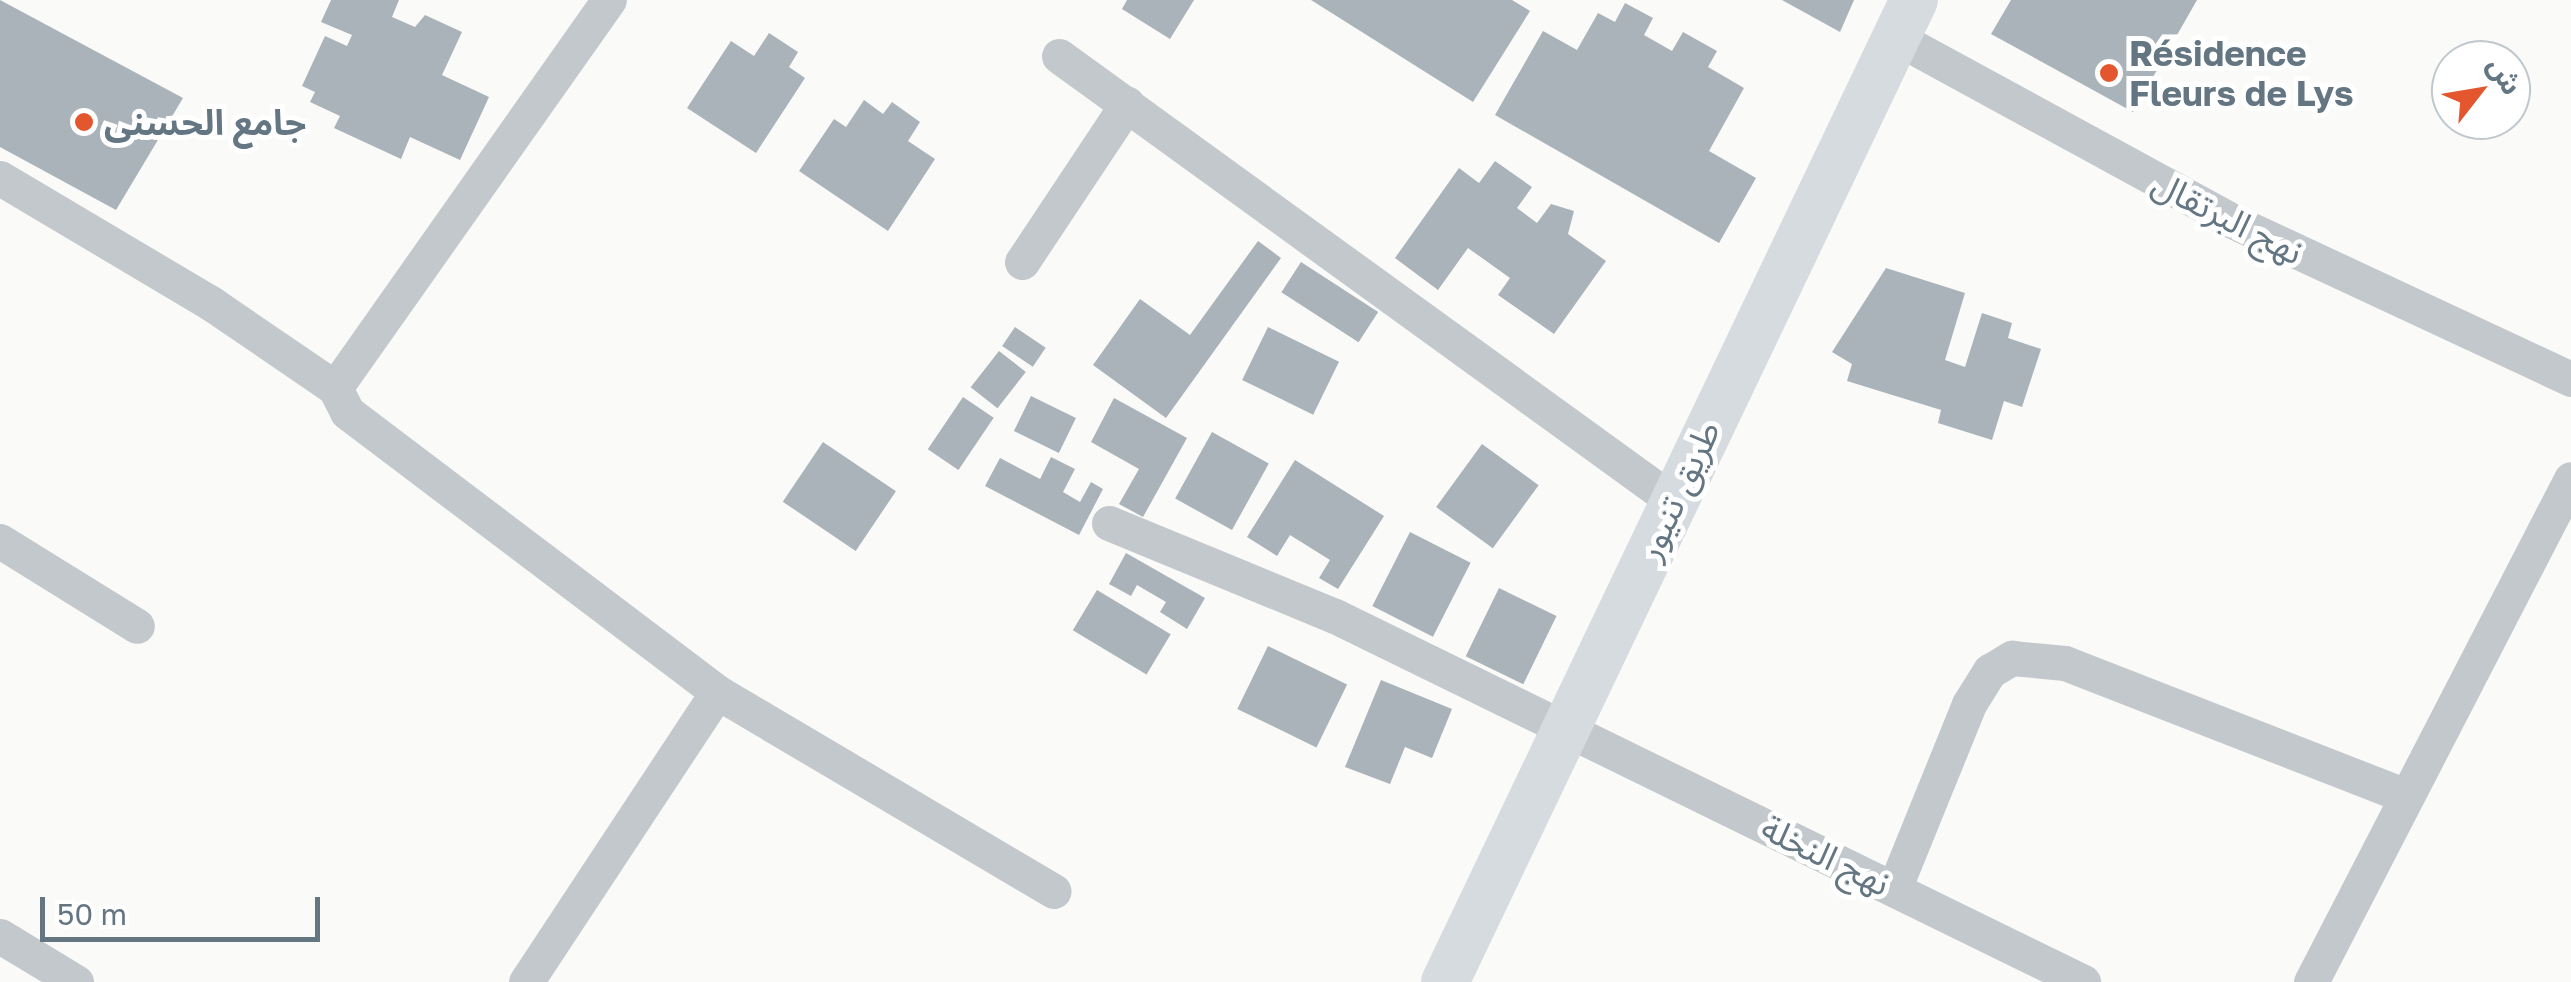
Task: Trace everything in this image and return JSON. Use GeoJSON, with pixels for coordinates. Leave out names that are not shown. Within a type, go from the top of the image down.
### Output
{"type":"FeatureCollection","features":[{"type":"Feature","properties":{"kind":"main road","name":"طريق تنيور"},"geometry":{"type":"LineString","coordinates":[[1444,982],[1904,18]]}},
{"type":"Feature","properties":{"kind":"street"},"geometry":{"type":"LineString","coordinates":[[335,388],[609,0]]}},
{"type":"Feature","properties":{"kind":"street","name":"نهج البرتقال"},"geometry":{"type":"LineString","coordinates":[[1904,18],[2230,220],[2571,379]]}},
{"type":"Feature","properties":{"kind":"street"},"geometry":{"type":"LineString","coordinates":[[1059,56],[1672,500]]}},
{"type":"Feature","properties":{"kind":"street"},"geometry":{"type":"LineString","coordinates":[[1022,262],[1127,104]]}},
{"type":"Feature","properties":{"kind":"street"},"geometry":{"type":"LineString","coordinates":[[0,178],[212,304],[335,388],[347,412],[718,692],[1054,890]]}},
{"type":"Feature","properties":{"kind":"street"},"geometry":{"type":"LineString","coordinates":[[2311,982],[2571,478]]}},
{"type":"Feature","properties":{"kind":"street","name":"نهج النخلة"},"geometry":{"type":"LineString","coordinates":[[1109,522],[1335,616],[1432,668],[1568,728],[2083,982]]}},
{"type":"Feature","properties":{"kind":"street"},"geometry":{"type":"LineString","coordinates":[[0,541],[137,626]]}},
{"type":"Feature","properties":{"kind":"street"},"geometry":{"type":"LineString","coordinates":[[1894,889],[1970,704],[1990,671],[2012,658],[2065,663],[2406,796]]}},
{"type":"Feature","properties":{"kind":"street"},"geometry":{"type":"LineString","coordinates":[[526,982],[718,692]]}},
{"type":"Feature","properties":{"kind":"street"},"geometry":{"type":"LineString","coordinates":[[0,936],[76,982]]}},
{"type":"Feature","properties":{"kind":"building","name":"جامع الحسنى"},"geometry":{"type":"Polygon","coordinates":[[[0,0],[183,98],[116,210],[0,147],[0,0]]]}},
{"type":"Feature","properties":{"kind":"building"},"geometry":{"type":"Polygon","coordinates":[[[331,0],[399,0],[392,17],[415,27],[425,15],[462,32],[442,75],[489,97],[460,160],[410,137],[401,159],[334,128],[340,116],[310,102],[315,92],[302,86],[325,36],[347,46],[352,35],[321,22],[331,0]]]}},
{"type":"Feature","properties":{"kind":"building"},"geometry":{"type":"Polygon","coordinates":[[[1127,0],[1194,0],[1170,39],[1122,9],[1127,0]]]}},
{"type":"Feature","properties":{"kind":"building"},"geometry":{"type":"Polygon","coordinates":[[[1311,0],[1512,0],[1530,11],[1473,102],[1311,0]]]}},
{"type":"Feature","properties":{"kind":"building"},"geometry":{"type":"Polygon","coordinates":[[[1782,0],[1854,0],[1840,32],[1782,0]]]}},
{"type":"Feature","properties":{"kind":"building","name":"Résidence Fleurs de Lys"},"geometry":{"type":"Polygon","coordinates":[[[2011,0],[2197,0],[2133,112],[1991,34],[2011,0]]]}},
{"type":"Feature","properties":{"kind":"building"},"geometry":{"type":"Polygon","coordinates":[[[1625,3],[1653,18],[1644,35],[1672,51],[1683,32],[1717,51],[1708,67],[1744,88],[1709,151],[1756,178],[1719,243],[1495,115],[1543,31],[1577,50],[1598,13],[1615,22],[1625,3]]]}},
{"type":"Feature","properties":{"kind":"building"},"geometry":{"type":"Polygon","coordinates":[[[769,33],[798,52],[789,67],[805,78],[756,153],[687,108],[731,41],[754,56],[769,33]]]}},
{"type":"Feature","properties":{"kind":"building"},"geometry":{"type":"Polygon","coordinates":[[[864,100],[883,114],[892,102],[920,122],[908,141],[935,159],[888,231],[799,171],[834,119],[846,127],[864,100]]]}},
{"type":"Feature","properties":{"kind":"building"},"geometry":{"type":"Polygon","coordinates":[[[1495,161],[1532,187],[1517,208],[1537,223],[1551,204],[1574,211],[1568,234],[1606,261],[1554,334],[1498,295],[1510,278],[1468,248],[1438,290],[1395,258],[1459,168],[1479,183],[1495,161]]]}},
{"type":"Feature","properties":{"kind":"building"},"geometry":{"type":"Polygon","coordinates":[[[1258,241],[1281,258],[1166,418],[1093,365],[1140,299],[1190,335],[1258,241]]]}},
{"type":"Feature","properties":{"kind":"building"},"geometry":{"type":"Polygon","coordinates":[[[1301,262],[1378,312],[1359,342],[1281,292],[1301,262]]]}},
{"type":"Feature","properties":{"kind":"building"},"geometry":{"type":"Polygon","coordinates":[[[1886,268],[1965,293],[1945,360],[1965,367],[1982,313],[2012,323],[2008,338],[2041,349],[2022,407],[2004,401],[1992,440],[1938,423],[1941,410],[1847,381],[1852,364],[1832,352],[1886,268]]]}},
{"type":"Feature","properties":{"kind":"building"},"geometry":{"type":"Polygon","coordinates":[[[1015,327],[1046,348],[1033,367],[1002,346],[1015,327]]]}},
{"type":"Feature","properties":{"kind":"building"},"geometry":{"type":"Polygon","coordinates":[[[1268,327],[1339,362],[1313,415],[1242,380],[1268,327]]]}},
{"type":"Feature","properties":{"kind":"building"},"geometry":{"type":"Polygon","coordinates":[[[999,351],[1026,372],[997,408],[971,387],[999,351]]]}},
{"type":"Feature","properties":{"kind":"building"},"geometry":{"type":"Polygon","coordinates":[[[1031,396],[1076,418],[1059,453],[1014,431],[1031,396]]]}},
{"type":"Feature","properties":{"kind":"building"},"geometry":{"type":"Polygon","coordinates":[[[963,397],[994,418],[958,470],[928,449],[963,397]]]}},
{"type":"Feature","properties":{"kind":"building"},"geometry":{"type":"Polygon","coordinates":[[[1114,398],[1187,438],[1143,517],[1119,504],[1139,469],[1091,442],[1114,398]]]}},
{"type":"Feature","properties":{"kind":"building"},"geometry":{"type":"Polygon","coordinates":[[[1212,432],[1269,464],[1232,530],[1175,498],[1212,432]]]}},
{"type":"Feature","properties":{"kind":"building"},"geometry":{"type":"Polygon","coordinates":[[[823,442],[896,491],[856,551],[783,502],[823,442]]]}},
{"type":"Feature","properties":{"kind":"building"},"geometry":{"type":"Polygon","coordinates":[[[1482,444],[1539,485],[1493,548],[1436,507],[1482,444]]]}},
{"type":"Feature","properties":{"kind":"building"},"geometry":{"type":"Polygon","coordinates":[[[1051,457],[1075,469],[1063,492],[1080,502],[1091,482],[1103,489],[1079,535],[985,486],[1000,458],[1040,479],[1051,457]]]}},
{"type":"Feature","properties":{"kind":"building"},"geometry":{"type":"Polygon","coordinates":[[[1295,460],[1384,516],[1338,589],[1319,578],[1330,560],[1290,535],[1277,556],[1247,537],[1295,460]]]}},
{"type":"Feature","properties":{"kind":"building"},"geometry":{"type":"Polygon","coordinates":[[[1410,532],[1471,563],[1433,637],[1372,606],[1410,532]]]}},
{"type":"Feature","properties":{"kind":"building"},"geometry":{"type":"Polygon","coordinates":[[[1126,553],[1205,598],[1187,629],[1160,612],[1166,602],[1137,585],[1131,596],[1109,584],[1126,553]]]}},
{"type":"Feature","properties":{"kind":"building"},"geometry":{"type":"Polygon","coordinates":[[[1499,588],[1557,616],[1523,684],[1466,656],[1499,588]]]}},
{"type":"Feature","properties":{"kind":"building"},"geometry":{"type":"Polygon","coordinates":[[[1097,590],[1171,634],[1147,675],[1073,630],[1097,590]]]}},
{"type":"Feature","properties":{"kind":"building"},"geometry":{"type":"Polygon","coordinates":[[[1268,646],[1347,685],[1316,747],[1237,709],[1268,646]]]}},
{"type":"Feature","properties":{"kind":"building"},"geometry":{"type":"Polygon","coordinates":[[[1381,680],[1452,709],[1432,758],[1405,747],[1390,784],[1345,767],[1381,680]]]}},
{"type":"Feature","properties":{"kind":"place","name":"Résidence Fleurs de Lys"},"geometry":{"type":"Point","coordinates":[2109,73]}},
{"type":"Feature","properties":{"kind":"place","name":"جامع الحسنى"},"geometry":{"type":"Point","coordinates":[84,122]}}]}
